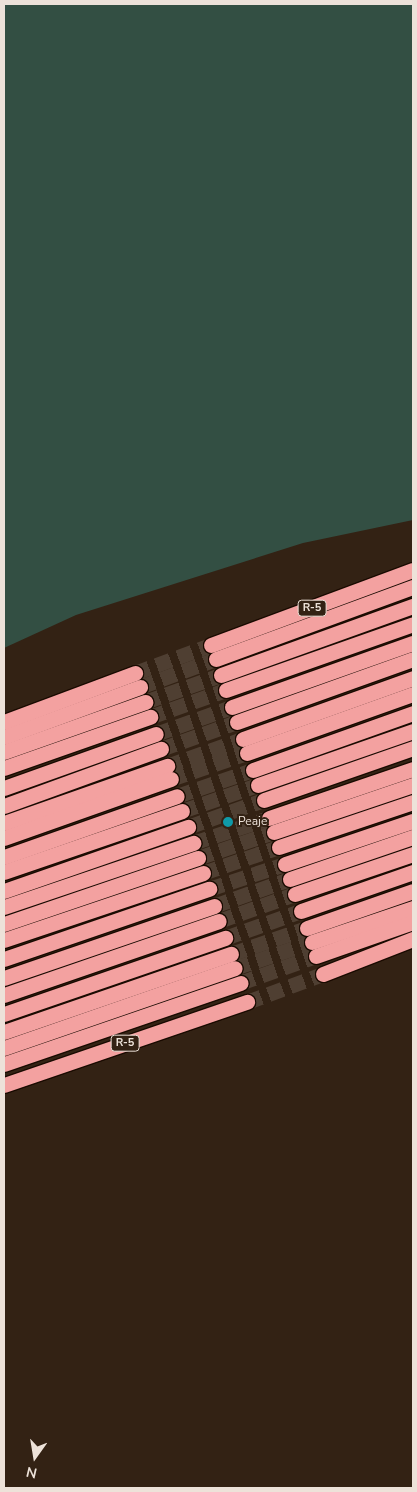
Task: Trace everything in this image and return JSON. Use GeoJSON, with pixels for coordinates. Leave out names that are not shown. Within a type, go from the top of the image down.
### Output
{"type":"FeatureCollection","features":[{"type":"Feature","properties":{"kind":"highway","name":"R-5"},"geometry":{"type":"LineString","coordinates":[[211,645],[413,570]]}},
{"type":"Feature","properties":{"kind":"highway","name":"R-5"},"geometry":{"type":"LineString","coordinates":[[216,659],[413,587]]}},
{"type":"Feature","properties":{"kind":"highway"},"geometry":{"type":"LineString","coordinates":[[221,675],[413,606]]}},
{"type":"Feature","properties":{"kind":"highway"},"geometry":{"type":"LineString","coordinates":[[226,690],[413,624]]}},
{"type":"Feature","properties":{"kind":"highway"},"geometry":{"type":"LineString","coordinates":[[232,708],[413,643]]}},
{"type":"Feature","properties":{"kind":"highway"},"geometry":{"type":"LineString","coordinates":[[237,722],[413,660]]}},
{"type":"Feature","properties":{"kind":"highway"},"geometry":{"type":"LineString","coordinates":[[413,678],[245,746],[413,694]]}},
{"type":"Feature","properties":{"kind":"highway"},"geometry":{"type":"LineString","coordinates":[[4,722],[138,680],[4,736]]}},
{"type":"Feature","properties":{"kind":"highway"},"geometry":{"type":"LineString","coordinates":[[4,752],[145,702]]}},
{"type":"Feature","properties":{"kind":"highway"},"geometry":{"type":"LineString","coordinates":[[253,770],[413,713]]}},
{"type":"Feature","properties":{"kind":"highway"},"geometry":{"type":"LineString","coordinates":[[4,768],[150,717]]}},
{"type":"Feature","properties":{"kind":"highway"},"geometry":{"type":"LineString","coordinates":[[258,785],[413,731]]}},
{"type":"Feature","properties":{"kind":"highway"},"geometry":{"type":"LineString","coordinates":[[4,788],[156,734]]}},
{"type":"Feature","properties":{"kind":"highway"},"geometry":{"type":"LineString","coordinates":[[264,800],[413,748]]}},
{"type":"Feature","properties":{"kind":"highway"},"geometry":{"type":"LineString","coordinates":[[4,806],[161,749]]}},
{"type":"Feature","properties":{"kind":"highway"},"geometry":{"type":"LineString","coordinates":[[413,769],[272,825],[413,785]]}},
{"type":"Feature","properties":{"kind":"highway"},"geometry":{"type":"LineString","coordinates":[[4,823],[169,772],[4,838]]}},
{"type":"Feature","properties":{"kind":"highway"},"geometry":{"type":"LineString","coordinates":[[4,857],[177,796]]}},
{"type":"Feature","properties":{"kind":"highway"},"geometry":{"type":"LineString","coordinates":[[279,847],[413,802]]}},
{"type":"Feature","properties":{"kind":"highway"},"geometry":{"type":"LineString","coordinates":[[4,872],[182,811]]}},
{"type":"Feature","properties":{"kind":"highway"},"geometry":{"type":"LineString","coordinates":[[285,864],[413,820]]}},
{"type":"Feature","properties":{"kind":"highway"},"geometry":{"type":"LineString","coordinates":[[4,891],[188,827]]}},
{"type":"Feature","properties":{"kind":"highway"},"geometry":{"type":"LineString","coordinates":[[290,879],[413,837]]}},
{"type":"Feature","properties":{"kind":"highway"},"geometry":{"type":"LineString","coordinates":[[4,907],[196,851],[4,924]]}},
{"type":"Feature","properties":{"kind":"highway"},"geometry":{"type":"LineString","coordinates":[[296,894],[413,854]]}},
{"type":"Feature","properties":{"kind":"highway"},"geometry":{"type":"LineString","coordinates":[[301,911],[413,872]]}},
{"type":"Feature","properties":{"kind":"highway"},"geometry":{"type":"LineString","coordinates":[[4,940],[203,873]]}},
{"type":"Feature","properties":{"kind":"highway"},"geometry":{"type":"LineString","coordinates":[[4,959],[209,889]]}},
{"type":"Feature","properties":{"kind":"highway"},"geometry":{"type":"LineString","coordinates":[[312,942],[413,892]]}},
{"type":"Feature","properties":{"kind":"highway"},"geometry":{"type":"LineString","coordinates":[[4,978],[214,906]]}},
{"type":"Feature","properties":{"kind":"highway"},"geometry":{"type":"LineString","coordinates":[[312,942],[413,908]]}},
{"type":"Feature","properties":{"kind":"highway"},"geometry":{"type":"LineString","coordinates":[[4,995],[219,921]]}},
{"type":"Feature","properties":{"kind":"highway"},"geometry":{"type":"LineString","coordinates":[[312,942],[413,922]]}},
{"type":"Feature","properties":{"kind":"highway"},"geometry":{"type":"LineString","coordinates":[[4,1014],[225,938]]}},
{"type":"Feature","properties":{"kind":"highway"},"geometry":{"type":"LineString","coordinates":[[322,974],[413,939]]}},
{"type":"Feature","properties":{"kind":"highway","name":"R-5"},"geometry":{"type":"LineString","coordinates":[[4,1064],[235,968]]}},
{"type":"Feature","properties":{"kind":"highway"},"geometry":{"type":"LineString","coordinates":[[4,1032],[235,968]]}},
{"type":"Feature","properties":{"kind":"highway"},"geometry":{"type":"LineString","coordinates":[[4,1048],[235,968]]}},
{"type":"Feature","properties":{"kind":"highway","name":"R-5"},"geometry":{"type":"LineString","coordinates":[[4,1085],[247,1002]]}},
{"type":"Feature","properties":{"kind":"green space"},"geometry":{"type":"Polygon","coordinates":[[[4,4],[413,4],[413,520],[303,543],[76,615],[4,648],[4,4]]]}},
{"type":"Feature","properties":{"kind":"tunnel"},"geometry":{"type":"LineString","coordinates":[[135,673],[211,645]]}},
{"type":"Feature","properties":{"kind":"tunnel"},"geometry":{"type":"LineString","coordinates":[[140,687],[216,659]]}},
{"type":"Feature","properties":{"kind":"tunnel"},"geometry":{"type":"LineString","coordinates":[[145,702],[221,675]]}},
{"type":"Feature","properties":{"kind":"tunnel"},"geometry":{"type":"LineString","coordinates":[[150,717],[226,690]]}},
{"type":"Feature","properties":{"kind":"tunnel"},"geometry":{"type":"LineString","coordinates":[[156,734],[232,707]]}},
{"type":"Feature","properties":{"kind":"tunnel"},"geometry":{"type":"LineString","coordinates":[[161,749],[237,722]]}},
{"type":"Feature","properties":{"kind":"tunnel"},"geometry":{"type":"LineString","coordinates":[[167,766],[243,739]]}},
{"type":"Feature","properties":{"kind":"tunnel"},"geometry":{"type":"LineString","coordinates":[[171,779],[247,753]]}},
{"type":"Feature","properties":{"kind":"tunnel"},"geometry":{"type":"LineString","coordinates":[[177,796],[253,770]]}},
{"type":"Feature","properties":{"kind":"tunnel"},"geometry":{"type":"LineString","coordinates":[[182,811],[258,785]]}},
{"type":"Feature","properties":{"kind":"tunnel"},"geometry":{"type":"LineString","coordinates":[[188,827],[264,800]]}},
{"type":"Feature","properties":{"kind":"tunnel"},"geometry":{"type":"LineString","coordinates":[[193,843],[269,818]]}},
{"type":"Feature","properties":{"kind":"tunnel"},"geometry":{"type":"LineString","coordinates":[[198,858],[274,832]]}},
{"type":"Feature","properties":{"kind":"tunnel"},"geometry":{"type":"LineString","coordinates":[[203,873],[279,847]]}},
{"type":"Feature","properties":{"kind":"tunnel"},"geometry":{"type":"LineString","coordinates":[[209,889],[285,864]]}},
{"type":"Feature","properties":{"kind":"tunnel"},"geometry":{"type":"LineString","coordinates":[[214,906],[290,879]]}},
{"type":"Feature","properties":{"kind":"tunnel"},"geometry":{"type":"LineString","coordinates":[[219,921],[295,894]]}},
{"type":"Feature","properties":{"kind":"tunnel"},"geometry":{"type":"LineString","coordinates":[[225,938],[301,911]]}},
{"type":"Feature","properties":{"kind":"tunnel"},"geometry":{"type":"LineString","coordinates":[[231,954],[307,928]]}},
{"type":"Feature","properties":{"kind":"tunnel"},"geometry":{"type":"LineString","coordinates":[[235,968],[312,942]]}},
{"type":"Feature","properties":{"kind":"tunnel"},"geometry":{"type":"LineString","coordinates":[[240,983],[316,956]]}},
{"type":"Feature","properties":{"kind":"tunnel"},"geometry":{"type":"LineString","coordinates":[[247,1002],[323,974]]}},
{"type":"Feature","properties":{"kind":"place","name":"Peaje"},"geometry":{"type":"Point","coordinates":[228,822]}}]}
